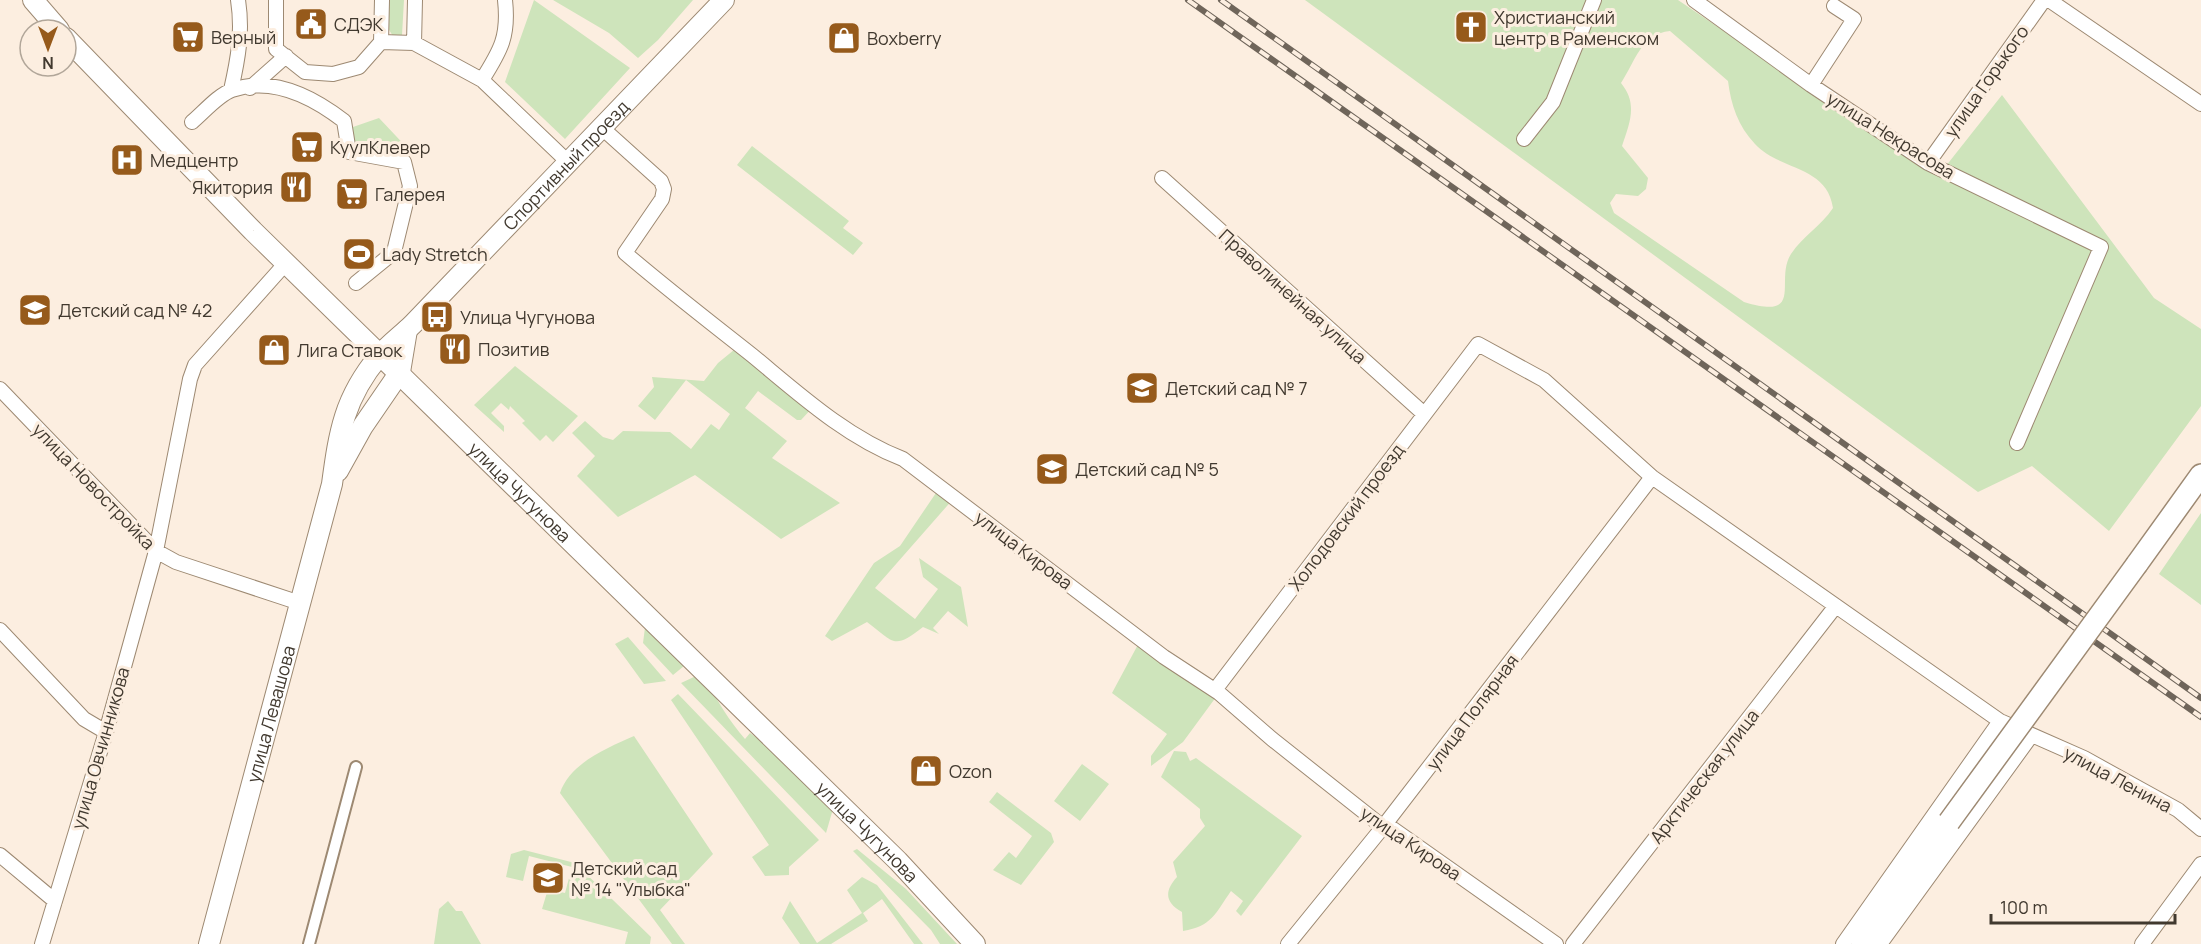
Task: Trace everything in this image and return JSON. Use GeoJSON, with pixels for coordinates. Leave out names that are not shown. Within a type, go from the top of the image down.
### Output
{"type":"FeatureCollection","features":[{"type":"Feature","properties":{"kind":"main road"},"geometry":{"type":"LineString","coordinates":[[33,0],[49,18]]}},
{"type":"Feature","properties":{"kind":"main road","name":"Спортивный проезд"},"geometry":{"type":"LineString","coordinates":[[380,354],[407,330],[724,0]]}},
{"type":"Feature","properties":{"kind":"main road","name":"улица Чугунова"},"geometry":{"type":"LineString","coordinates":[[78,50],[286,263],[898,861],[975,944]]}},
{"type":"Feature","properties":{"kind":"main road"},"geometry":{"type":"LineString","coordinates":[[400,372],[407,330]]}},
{"type":"Feature","properties":{"kind":"main road","name":"улица Левашова"},"geometry":{"type":"LineString","coordinates":[[209,944],[332,484],[338,436],[349,401],[380,354]]}},
{"type":"Feature","properties":{"kind":"main road","name":"улица Левашова"},"geometry":{"type":"LineString","coordinates":[[332,484],[363,426],[400,372]]}},
{"type":"Feature","properties":{"kind":"main road"},"geometry":{"type":"LineString","coordinates":[[1862,944],[2201,476]]}},
{"type":"Feature","properties":{"kind":"street"},"geometry":{"type":"LineString","coordinates":[[231,90],[241,49],[242,23],[238,0]]}},
{"type":"Feature","properties":{"kind":"street"},"geometry":{"type":"LineString","coordinates":[[276,0],[276,49],[305,72],[333,74],[359,67],[381,42],[382,0]]}},
{"type":"Feature","properties":{"kind":"street"},"geometry":{"type":"LineString","coordinates":[[414,43],[415,0]]}},
{"type":"Feature","properties":{"kind":"street"},"geometry":{"type":"LineString","coordinates":[[482,80],[502,47],[507,23],[505,0]]}},
{"type":"Feature","properties":{"kind":"street"},"geometry":{"type":"LineString","coordinates":[[1524,139],[1553,102],[1594,0]]}},
{"type":"Feature","properties":{"kind":"street","name":"улица Некрасова"},"geometry":{"type":"LineString","coordinates":[[1694,0],[1811,85],[1928,163],[2101,247],[2017,443]]}},
{"type":"Feature","properties":{"kind":"street","name":"улица Горького"},"geometry":{"type":"LineString","coordinates":[[1928,163],[2044,0]]}},
{"type":"Feature","properties":{"kind":"street"},"geometry":{"type":"LineString","coordinates":[[2049,0],[2201,104]]}},
{"type":"Feature","properties":{"kind":"street"},"geometry":{"type":"LineString","coordinates":[[1811,85],[1854,19],[1834,6]]}},
{"type":"Feature","properties":{"kind":"street"},"geometry":{"type":"LineString","coordinates":[[381,42],[414,43],[482,80],[568,162]]}},
{"type":"Feature","properties":{"kind":"street"},"geometry":{"type":"LineString","coordinates":[[250,88],[286,56]]}},
{"type":"Feature","properties":{"kind":"street"},"geometry":{"type":"LineString","coordinates":[[192,122],[231,90],[265,86],[295,90],[324,105],[344,121],[349,152],[404,162],[410,186],[394,252],[356,283]]}},
{"type":"Feature","properties":{"kind":"street","name":"улица Кирова"},"geometry":{"type":"LineString","coordinates":[[601,127],[661,181],[664,189],[662,199],[625,253],[692,310],[814,406],[882,451],[903,459],[1164,657],[1215,690],[1272,739],[1383,827],[1393,829],[1556,944]]}},
{"type":"Feature","properties":{"kind":"street","name":"Праволинейная улица"},"geometry":{"type":"LineString","coordinates":[[1162,178],[1424,413]]}},
{"type":"Feature","properties":{"kind":"street","name":"улица Овчинникова"},"geometry":{"type":"LineString","coordinates":[[42,944],[106,732],[156,551],[190,378],[195,365],[286,263]]}},
{"type":"Feature","properties":{"kind":"street","name":"Холодовский проезд"},"geometry":{"type":"LineString","coordinates":[[1215,690],[1478,344]]}},
{"type":"Feature","properties":{"kind":"street","name":"улица Ленина"},"geometry":{"type":"LineString","coordinates":[[1478,344],[1544,380],[1652,477],[2000,721],[2112,774],[2178,810],[2201,829]]}},
{"type":"Feature","properties":{"kind":"street","name":"улица Новостройка"},"geometry":{"type":"LineString","coordinates":[[0,389],[156,551],[176,561],[300,603]]}},
{"type":"Feature","properties":{"kind":"street","name":"улица Полярная"},"geometry":{"type":"LineString","coordinates":[[1288,944],[1383,827],[1652,477]]}},
{"type":"Feature","properties":{"kind":"street","name":"Арктическая улица"},"geometry":{"type":"LineString","coordinates":[[1573,944],[1835,607]]}},
{"type":"Feature","properties":{"kind":"street"},"geometry":{"type":"LineString","coordinates":[[0,630],[84,719],[106,732]]}},
{"type":"Feature","properties":{"kind":"street"},"geometry":{"type":"LineString","coordinates":[[1843,944],[2000,721]]}},
{"type":"Feature","properties":{"kind":"street"},"geometry":{"type":"LineString","coordinates":[[1880,944],[2031,735]]}},
{"type":"Feature","properties":{"kind":"street"},"geometry":{"type":"LineString","coordinates":[[309,944],[356,767]]}},
{"type":"Feature","properties":{"kind":"street"},"geometry":{"type":"LineString","coordinates":[[0,855],[55,901]]}},
{"type":"Feature","properties":{"kind":"street"},"geometry":{"type":"LineString","coordinates":[[2142,944],[2201,864]]}},
{"type":"Feature","properties":{"kind":"green space"},"geometry":{"type":"Polygon","coordinates":[[[388,0],[404,0],[402,35],[394,38],[388,28],[388,0]]]}},
{"type":"Feature","properties":{"kind":"green space"},"geometry":{"type":"Polygon","coordinates":[[[534,0],[630,68],[565,139],[505,82],[534,0]]]}},
{"type":"Feature","properties":{"kind":"green space"},"geometry":{"type":"Polygon","coordinates":[[[553,0],[693,0],[658,40],[638,58],[609,33],[553,0]]]}},
{"type":"Feature","properties":{"kind":"green space"},"geometry":{"type":"Polygon","coordinates":[[[1305,0],[1678,0],[1938,176],[2002,95],[2154,298],[2201,329],[2201,406],[2109,531],[2032,466],[1978,492],[1305,0]],[[1670,31],[1660,33],[1645,43],[1621,83],[1631,106],[1630,121],[1622,146],[1648,178],[1646,189],[1638,196],[1616,194],[1610,203],[1614,213],[1744,302],[1775,306],[1782,302],[1787,264],[1791,254],[1833,208],[1829,194],[1822,184],[1801,170],[1765,153],[1749,137],[1736,115],[1728,81],[1670,31]]]}},
{"type":"Feature","properties":{"kind":"green space"},"geometry":{"type":"Polygon","coordinates":[[[379,118],[412,153],[392,153],[387,148],[366,148],[352,142],[353,127],[379,118]]]}},
{"type":"Feature","properties":{"kind":"green space"},"geometry":{"type":"Polygon","coordinates":[[[752,146],[849,221],[843,228],[863,243],[853,255],[737,165],[752,146]]]}},
{"type":"Feature","properties":{"kind":"green space"},"geometry":{"type":"Polygon","coordinates":[[[740,345],[814,406],[801,420],[797,420],[758,391],[745,408],[787,441],[772,458],[840,503],[781,539],[695,475],[618,517],[577,476],[595,456],[572,433],[585,421],[603,437],[613,440],[623,431],[670,432],[691,449],[711,424],[719,430],[730,414],[686,380],[655,420],[638,406],[654,387],[652,377],[704,381],[718,363],[740,345]]]}},
{"type":"Feature","properties":{"kind":"green space"},"geometry":{"type":"Polygon","coordinates":[[[515,366],[578,416],[553,442],[546,435],[540,441],[522,423],[525,421],[510,406],[509,410],[501,403],[491,413],[504,426],[504,432],[474,405],[515,366]]]}},
{"type":"Feature","properties":{"kind":"green space"},"geometry":{"type":"Polygon","coordinates":[[[940,487],[954,498],[875,588],[915,619],[938,589],[923,577],[919,558],[961,587],[968,627],[948,611],[933,628],[939,634],[923,627],[906,639],[894,641],[867,622],[832,641],[825,636],[874,563],[900,546],[940,487]]]}},
{"type":"Feature","properties":{"kind":"green space"},"geometry":{"type":"Polygon","coordinates":[[[2201,513],[2201,605],[2159,574],[2201,513]]]}},
{"type":"Feature","properties":{"kind":"green space"},"geometry":{"type":"Polygon","coordinates":[[[646,620],[684,659],[684,666],[673,675],[643,643],[646,620]]]}},
{"type":"Feature","properties":{"kind":"green space"},"geometry":{"type":"Polygon","coordinates":[[[628,637],[666,681],[644,684],[615,644],[628,637]]]}},
{"type":"Feature","properties":{"kind":"green space"},"geometry":{"type":"Polygon","coordinates":[[[1141,639],[1219,693],[1183,742],[1151,766],[1151,756],[1167,734],[1112,693],[1141,639]]]}},
{"type":"Feature","properties":{"kind":"green space"},"geometry":{"type":"Polygon","coordinates":[[[696,676],[705,677],[723,709],[745,739],[750,733],[777,753],[833,809],[826,833],[681,683],[696,676]]]}},
{"type":"Feature","properties":{"kind":"green space"},"geometry":{"type":"Polygon","coordinates":[[[678,694],[819,840],[789,867],[789,875],[765,876],[752,857],[769,845],[671,700],[678,694]]]}},
{"type":"Feature","properties":{"kind":"green space"},"geometry":{"type":"Polygon","coordinates":[[[634,736],[713,854],[660,910],[685,944],[672,944],[560,793],[565,782],[581,765],[601,751],[634,736]]]}},
{"type":"Feature","properties":{"kind":"green space"},"geometry":{"type":"Polygon","coordinates":[[[1174,751],[1186,752],[1190,761],[1196,758],[1302,836],[1241,916],[1236,911],[1243,901],[1231,891],[1212,918],[1200,926],[1183,931],[1182,912],[1172,905],[1168,896],[1170,887],[1177,877],[1173,862],[1205,826],[1200,818],[1200,809],[1161,777],[1174,751]]]}},
{"type":"Feature","properties":{"kind":"green space"},"geometry":{"type":"Polygon","coordinates":[[[1082,764],[1109,784],[1080,821],[1054,801],[1082,764]]]}},
{"type":"Feature","properties":{"kind":"green space"},"geometry":{"type":"Polygon","coordinates":[[[997,792],[1051,833],[1054,842],[1021,885],[993,870],[1009,852],[1016,858],[1032,836],[989,802],[997,792]]]}},
{"type":"Feature","properties":{"kind":"green space"},"geometry":{"type":"Polygon","coordinates":[[[857,849],[906,889],[957,944],[940,944],[931,930],[853,851],[857,849]]]}},
{"type":"Feature","properties":{"kind":"green space"},"geometry":{"type":"Polygon","coordinates":[[[524,850],[575,863],[651,937],[650,944],[625,944],[628,932],[542,909],[548,889],[565,893],[572,867],[529,856],[523,881],[506,877],[511,854],[524,850]]]}},
{"type":"Feature","properties":{"kind":"green space"},"geometry":{"type":"Polygon","coordinates":[[[862,877],[877,885],[923,944],[914,944],[882,899],[863,913],[868,921],[831,944],[800,944],[782,918],[790,901],[817,943],[862,913],[847,890],[862,877]]]}},
{"type":"Feature","properties":{"kind":"green space"},"geometry":{"type":"Polygon","coordinates":[[[448,901],[456,911],[462,911],[481,944],[434,944],[439,909],[448,901]]]}},
{"type":"Feature","properties":{"kind":"railway"},"geometry":{"type":"LineString","coordinates":[[1188,0],[2201,717]]}},
{"type":"Feature","properties":{"kind":"railway"},"geometry":{"type":"LineString","coordinates":[[1221,0],[2201,698]]}},
{"type":"Feature","properties":{"kind":"place","name":"СДЭК"},"geometry":{"type":"Point","coordinates":[311,24]}},
{"type":"Feature","properties":{"kind":"place","name":"Христианский центр в Раменском"},"geometry":{"type":"Point","coordinates":[1471,27]}},
{"type":"Feature","properties":{"kind":"place","name":"Верный"},"geometry":{"type":"Point","coordinates":[188,37]}},
{"type":"Feature","properties":{"kind":"place","name":"Boxberry"},"geometry":{"type":"Point","coordinates":[844,38]}},
{"type":"Feature","properties":{"kind":"place","name":"КуулКлевер"},"geometry":{"type":"Point","coordinates":[307,147]}},
{"type":"Feature","properties":{"kind":"place","name":"Медцентр"},"geometry":{"type":"Point","coordinates":[127,160]}},
{"type":"Feature","properties":{"kind":"place","name":"Якитория"},"geometry":{"type":"Point","coordinates":[296,187]}},
{"type":"Feature","properties":{"kind":"place","name":"Галерея"},"geometry":{"type":"Point","coordinates":[352,194]}},
{"type":"Feature","properties":{"kind":"place","name":"Lady Stretch"},"geometry":{"type":"Point","coordinates":[359,254]}},
{"type":"Feature","properties":{"kind":"place","name":"Детский сад № 42"},"geometry":{"type":"Point","coordinates":[35,310]}},
{"type":"Feature","properties":{"kind":"place","name":"Улица Чугунова"},"geometry":{"type":"Point","coordinates":[437,317]}},
{"type":"Feature","properties":{"kind":"place","name":"Позитив"},"geometry":{"type":"Point","coordinates":[455,349]}},
{"type":"Feature","properties":{"kind":"place","name":"Лига Ставок"},"geometry":{"type":"Point","coordinates":[274,350]}},
{"type":"Feature","properties":{"kind":"place","name":"Детский сад № 7"},"geometry":{"type":"Point","coordinates":[1142,388]}},
{"type":"Feature","properties":{"kind":"place","name":"Детский сад № 5"},"geometry":{"type":"Point","coordinates":[1052,469]}},
{"type":"Feature","properties":{"kind":"place","name":"Ozon"},"geometry":{"type":"Point","coordinates":[926,771]}},
{"type":"Feature","properties":{"kind":"place","name":"Детский сад № 14 \"Улыбка\""},"geometry":{"type":"Point","coordinates":[548,878]}}]}
